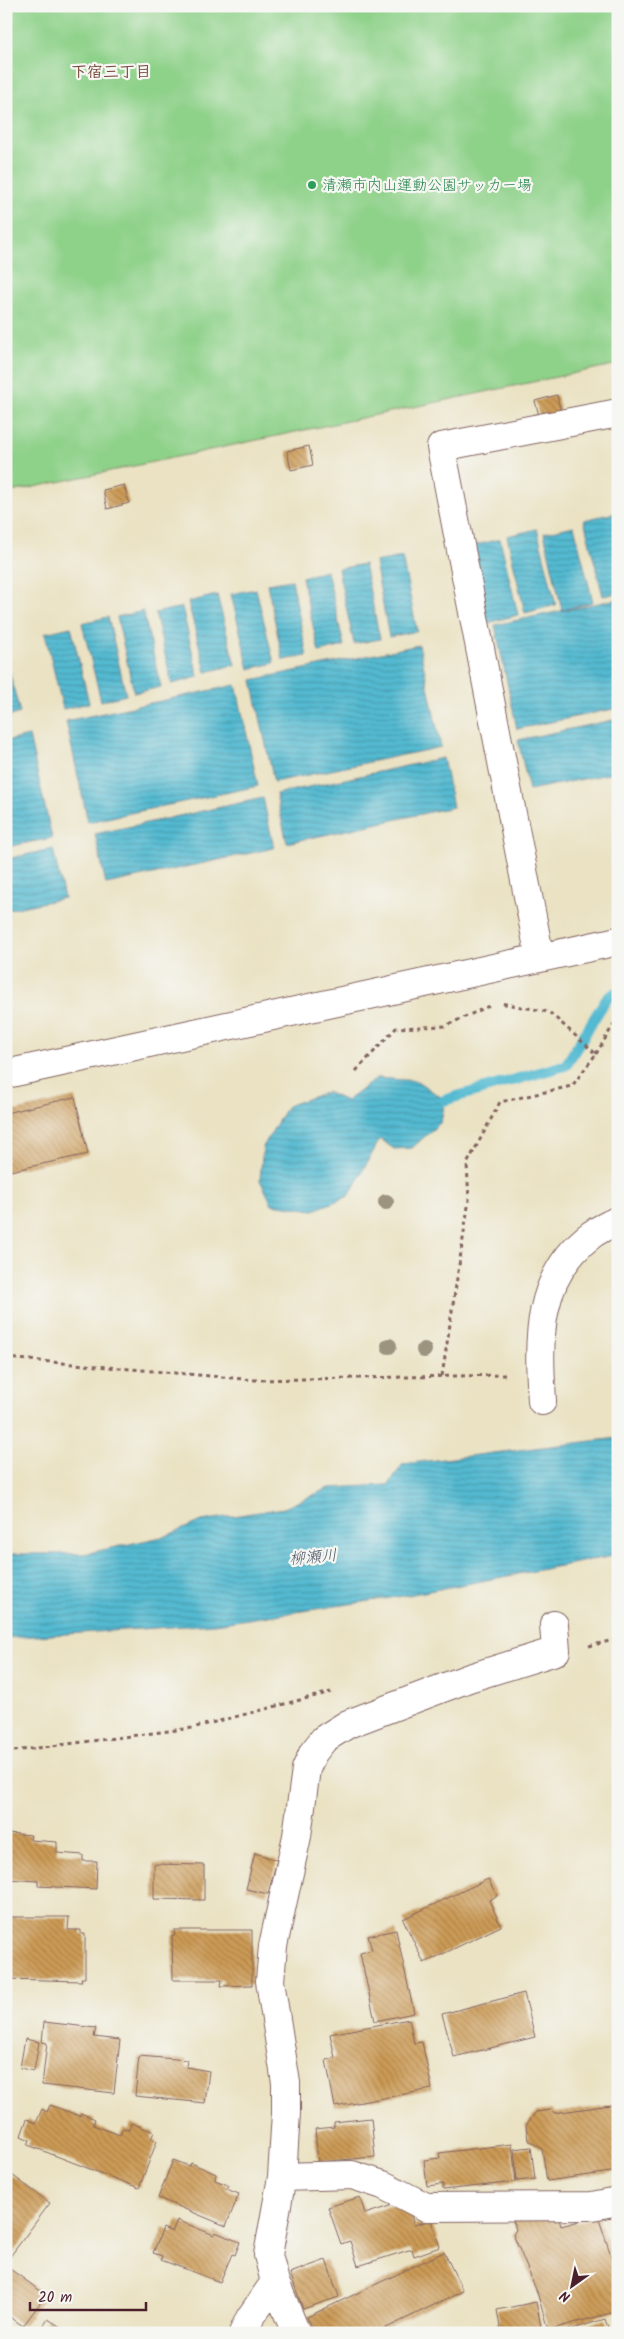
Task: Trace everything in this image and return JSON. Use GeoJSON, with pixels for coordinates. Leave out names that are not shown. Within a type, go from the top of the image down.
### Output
{"type":"FeatureCollection","features":[{"type":"Feature","properties":{"kind":"street"},"geometry":{"type":"LineString","coordinates":[[540,958],[441,446],[618,413]]}},
{"type":"Feature","properties":{"kind":"street"},"geometry":{"type":"LineString","coordinates":[[6,1074],[618,941]]}},
{"type":"Feature","properties":{"kind":"street"},"geometry":{"type":"LineString","coordinates":[[542,1401],[540,1374],[542,1314],[552,1282],[579,1246],[592,1235],[618,1220]]}},
{"type":"Feature","properties":{"kind":"street"},"geometry":{"type":"LineString","coordinates":[[296,2333],[275,2282],[268,2255],[282,2177],[286,2083],[270,1981],[273,1946],[297,1836],[306,1770],[313,1753],[324,1739],[348,1724],[469,1678],[556,1651],[554,1626]]}},
{"type":"Feature","properties":{"kind":"street"},"geometry":{"type":"LineString","coordinates":[[282,2177],[352,2175],[383,2185],[426,2207],[592,2206],[618,2201]]}},
{"type":"Feature","properties":{"kind":"street"},"geometry":{"type":"LineString","coordinates":[[243,2333],[250,2318],[275,2282]]}},
{"type":"Feature","properties":{"kind":"path"},"geometry":{"type":"LineString","coordinates":[[356,1070],[396,1028],[445,1026],[497,1003],[549,1012],[595,1053]]}},
{"type":"Feature","properties":{"kind":"path"},"geometry":{"type":"LineString","coordinates":[[442,1376],[469,1200],[467,1164],[500,1102],[572,1086],[618,1017]]}},
{"type":"Feature","properties":{"kind":"path"},"geometry":{"type":"LineString","coordinates":[[6,1358],[255,1380],[540,1374]]}},
{"type":"Feature","properties":{"kind":"path"},"geometry":{"type":"LineString","coordinates":[[6,1752],[192,1728],[332,1692]]}},
{"type":"Feature","properties":{"kind":"green space","name":"清瀬市内山運動公園サッカー場"},"geometry":{"type":"Polygon","coordinates":[[[6,6],[618,6],[618,364],[6,493],[6,6]]]}},
{"type":"Feature","properties":{"kind":"water"},"geometry":{"type":"Polygon","coordinates":[[[615,513],[618,524],[618,593],[603,596],[584,520],[615,513]]]}},
{"type":"Feature","properties":{"kind":"water"},"geometry":{"type":"Polygon","coordinates":[[[574,526],[593,602],[562,610],[544,533],[574,526]]]}},
{"type":"Feature","properties":{"kind":"water"},"geometry":{"type":"Polygon","coordinates":[[[537,529],[556,605],[525,613],[507,536],[537,529]]]}},
{"type":"Feature","properties":{"kind":"water"},"geometry":{"type":"Polygon","coordinates":[[[500,539],[518,615],[487,623],[468,547],[500,539]]]}},
{"type":"Feature","properties":{"kind":"water"},"geometry":{"type":"Polygon","coordinates":[[[402,557],[417,631],[389,637],[375,562],[402,557]]]}},
{"type":"Feature","properties":{"kind":"water"},"geometry":{"type":"Polygon","coordinates":[[[364,564],[380,639],[354,644],[338,569],[364,564]]]}},
{"type":"Feature","properties":{"kind":"water"},"geometry":{"type":"Polygon","coordinates":[[[327,571],[344,646],[319,652],[302,577],[327,571]]]}},
{"type":"Feature","properties":{"kind":"water"},"geometry":{"type":"Polygon","coordinates":[[[292,580],[307,656],[283,660],[267,584],[292,580]]]}},
{"type":"Feature","properties":{"kind":"water"},"geometry":{"type":"Polygon","coordinates":[[[256,589],[274,663],[249,669],[231,594],[256,589]]]}},
{"type":"Feature","properties":{"kind":"water"},"geometry":{"type":"Polygon","coordinates":[[[217,595],[235,665],[206,672],[188,602],[217,595]]]}},
{"type":"Feature","properties":{"kind":"water"},"geometry":{"type":"Polygon","coordinates":[[[618,599],[618,708],[517,729],[495,625],[618,599]]]}},
{"type":"Feature","properties":{"kind":"water"},"geometry":{"type":"Polygon","coordinates":[[[182,607],[198,677],[172,684],[155,613],[182,607]]]}},
{"type":"Feature","properties":{"kind":"water"},"geometry":{"type":"Polygon","coordinates":[[[143,611],[161,687],[134,693],[117,617],[143,611]]]}},
{"type":"Feature","properties":{"kind":"water"},"geometry":{"type":"Polygon","coordinates":[[[108,617],[126,695],[101,701],[82,623],[108,617]]]}},
{"type":"Feature","properties":{"kind":"water"},"geometry":{"type":"Polygon","coordinates":[[[71,627],[89,703],[63,709],[45,633],[71,627]]]}},
{"type":"Feature","properties":{"kind":"water"},"geometry":{"type":"Polygon","coordinates":[[[419,645],[441,747],[274,782],[252,680],[419,645]]]}},
{"type":"Feature","properties":{"kind":"water"},"geometry":{"type":"Polygon","coordinates":[[[6,659],[20,713],[6,717],[6,659]]]}},
{"type":"Feature","properties":{"kind":"water"},"geometry":{"type":"Polygon","coordinates":[[[236,685],[258,786],[88,822],[66,721],[236,685]]]}},
{"type":"Feature","properties":{"kind":"water"},"geometry":{"type":"Polygon","coordinates":[[[618,719],[618,772],[529,790],[518,740],[618,719]]]}},
{"type":"Feature","properties":{"kind":"water"},"geometry":{"type":"Polygon","coordinates":[[[29,736],[52,838],[6,847],[6,741],[29,736]]]}},
{"type":"Feature","properties":{"kind":"water"},"geometry":{"type":"Polygon","coordinates":[[[443,758],[453,807],[287,843],[276,794],[443,758]]]}},
{"type":"Feature","properties":{"kind":"water"},"geometry":{"type":"Polygon","coordinates":[[[263,798],[274,848],[106,884],[95,834],[263,798]]]}},
{"type":"Feature","properties":{"kind":"water"},"geometry":{"type":"Polygon","coordinates":[[[53,849],[64,898],[6,910],[6,859],[53,849]]]}},
{"type":"Feature","properties":{"kind":"water"},"geometry":{"type":"Polygon","coordinates":[[[377,1078],[417,1081],[445,1100],[441,1122],[412,1148],[394,1149],[380,1139],[349,1196],[314,1210],[272,1204],[260,1180],[263,1147],[287,1106],[327,1092],[346,1101],[377,1078]]]}},
{"type":"Feature","properties":{"kind":"water","name":"柳瀬川"},"geometry":{"type":"Polygon","coordinates":[[[618,1438],[618,1555],[397,1597],[214,1624],[6,1638],[6,1554],[84,1554],[166,1536],[202,1521],[284,1508],[329,1488],[388,1485],[403,1464],[618,1438]]]}},
{"type":"Feature","properties":{"kind":"building"},"geometry":{"type":"Polygon","coordinates":[[[557,395],[561,414],[540,419],[535,401],[557,395]]]}},
{"type":"Feature","properties":{"kind":"building"},"geometry":{"type":"Polygon","coordinates":[[[309,446],[313,465],[291,470],[287,451],[309,446]]]}},
{"type":"Feature","properties":{"kind":"building"},"geometry":{"type":"Polygon","coordinates":[[[124,485],[129,503],[107,509],[103,490],[124,485]]]}},
{"type":"Feature","properties":{"kind":"building"},"geometry":{"type":"Polygon","coordinates":[[[75,1097],[88,1154],[6,1172],[6,1113],[75,1097]]]}},
{"type":"Feature","properties":{"kind":"building"},"geometry":{"type":"Polygon","coordinates":[[[6,1833],[31,1835],[30,1840],[57,1842],[57,1853],[83,1855],[83,1861],[97,1861],[96,1889],[38,1886],[38,1881],[6,1879],[6,1833]]]}},
{"type":"Feature","properties":{"kind":"building"},"geometry":{"type":"Polygon","coordinates":[[[255,1853],[277,1860],[268,1894],[246,1889],[255,1853]]]}},
{"type":"Feature","properties":{"kind":"building"},"geometry":{"type":"Polygon","coordinates":[[[154,1864],[204,1865],[204,1900],[154,1899],[154,1864]]]}},
{"type":"Feature","properties":{"kind":"building"},"geometry":{"type":"Polygon","coordinates":[[[488,1879],[497,1896],[489,1900],[501,1926],[424,1963],[403,1919],[488,1879]]]}},
{"type":"Feature","properties":{"kind":"building"},"geometry":{"type":"Polygon","coordinates":[[[6,1912],[8,1912],[8,1917],[69,1917],[68,1930],[81,1930],[81,1934],[85,1934],[85,1978],[81,1978],[82,1981],[6,1979],[6,1912]]]}},
{"type":"Feature","properties":{"kind":"building"},"geometry":{"type":"Polygon","coordinates":[[[174,1930],[252,1930],[252,1985],[221,1986],[222,1980],[173,1980],[172,1935],[175,1935],[174,1930]]]}},
{"type":"Feature","properties":{"kind":"building"},"geometry":{"type":"Polygon","coordinates":[[[396,1930],[414,2013],[375,2021],[360,1953],[372,1950],[368,1936],[396,1930]]]}},
{"type":"Feature","properties":{"kind":"building"},"geometry":{"type":"Polygon","coordinates":[[[524,1993],[535,2037],[454,2057],[442,2014],[524,1993]]]}},
{"type":"Feature","properties":{"kind":"building"},"geometry":{"type":"Polygon","coordinates":[[[409,2019],[414,2043],[422,2042],[432,2089],[335,2107],[326,2060],[335,2058],[330,2034],[409,2019]]]}},
{"type":"Feature","properties":{"kind":"building"},"geometry":{"type":"Polygon","coordinates":[[[44,2022],[96,2028],[94,2037],[120,2040],[114,2093],[42,2085],[47,2043],[42,2042],[44,2022]]]}},
{"type":"Feature","properties":{"kind":"building"},"geometry":{"type":"Polygon","coordinates":[[[25,2039],[39,2042],[34,2071],[20,2068],[25,2039]]]}},
{"type":"Feature","properties":{"kind":"building"},"geometry":{"type":"Polygon","coordinates":[[[139,2056],[187,2060],[186,2067],[209,2071],[205,2103],[135,2096],[139,2056]]]}},
{"type":"Feature","properties":{"kind":"building"},"geometry":{"type":"Polygon","coordinates":[[[618,2104],[618,2171],[547,2181],[542,2149],[528,2140],[526,2125],[536,2112],[551,2110],[554,2113],[618,2104]]]}},
{"type":"Feature","properties":{"kind":"building"},"geometry":{"type":"Polygon","coordinates":[[[50,2105],[80,2116],[81,2113],[95,2119],[93,2125],[120,2135],[123,2128],[129,2130],[131,2123],[154,2132],[151,2139],[157,2141],[139,2188],[28,2145],[30,2140],[21,2136],[27,2119],[36,2123],[42,2109],[47,2112],[50,2105]]]}},
{"type":"Feature","properties":{"kind":"building"},"geometry":{"type":"Polygon","coordinates":[[[371,2118],[375,2157],[318,2162],[315,2129],[334,2127],[334,2122],[371,2118]]]}},
{"type":"Feature","properties":{"kind":"building"},"geometry":{"type":"Polygon","coordinates":[[[512,2144],[516,2182],[443,2190],[443,2184],[427,2186],[424,2160],[440,2158],[439,2153],[512,2144]]]}},
{"type":"Feature","properties":{"kind":"building"},"geometry":{"type":"Polygon","coordinates":[[[531,2147],[535,2179],[517,2181],[514,2149],[531,2147]]]}},
{"type":"Feature","properties":{"kind":"building"},"geometry":{"type":"Polygon","coordinates":[[[173,2160],[189,2166],[191,2163],[216,2174],[215,2180],[228,2185],[226,2189],[239,2194],[226,2226],[158,2198],[173,2160]]]}},
{"type":"Feature","properties":{"kind":"building"},"geometry":{"type":"Polygon","coordinates":[[[12,2175],[50,2203],[6,2262],[6,2182],[12,2175]]]}},
{"type":"Feature","properties":{"kind":"building"},"geometry":{"type":"Polygon","coordinates":[[[360,2197],[365,2214],[402,2202],[409,2209],[414,2225],[431,2220],[440,2247],[414,2256],[412,2249],[358,2266],[350,2241],[341,2244],[328,2207],[360,2197]]]}},
{"type":"Feature","properties":{"kind":"building"},"geometry":{"type":"Polygon","coordinates":[[[557,2212],[561,2226],[598,2216],[618,2277],[618,2311],[548,2330],[537,2292],[513,2234],[516,2230],[512,2217],[557,2212]]]}},
{"type":"Feature","properties":{"kind":"building"},"geometry":{"type":"Polygon","coordinates":[[[177,2220],[214,2235],[215,2232],[240,2242],[235,2255],[232,2254],[220,2282],[161,2260],[162,2256],[153,2253],[163,2228],[172,2232],[177,2220]]]}},
{"type":"Feature","properties":{"kind":"building"},"geometry":{"type":"Polygon","coordinates":[[[444,2252],[463,2291],[376,2333],[315,2333],[307,2317],[444,2252]]]}},
{"type":"Feature","properties":{"kind":"building"},"geometry":{"type":"Polygon","coordinates":[[[326,2260],[339,2297],[303,2309],[290,2273],[326,2260]]]}},
{"type":"Feature","properties":{"kind":"building"},"geometry":{"type":"Polygon","coordinates":[[[10,2269],[46,2295],[23,2326],[6,2314],[6,2273],[10,2269]]]}},
{"type":"Feature","properties":{"kind":"building"},"geometry":{"type":"Polygon","coordinates":[[[536,2302],[542,2332],[501,2333],[497,2310],[536,2302]]]}},
{"type":"Feature","properties":{"kind":"building"},"geometry":{"type":"Polygon","coordinates":[[[48,2319],[70,2333],[39,2333],[48,2319]]]}},
{"type":"Feature","properties":{"kind":"building"},"geometry":{"type":"Polygon","coordinates":[[[605,2319],[610,2333],[563,2333],[563,2332],[605,2319]]]}},
{"type":"Feature","properties":{"kind":"waterway"},"geometry":{"type":"LineString","coordinates":[[445,1100],[566,1065],[606,999],[618,991]]}},
{"type":"Feature","properties":{"kind":"place","name":"清瀬市内山運動公園サッカー場"},"geometry":{"type":"Point","coordinates":[312,185]}},
{"type":"Feature","properties":{"kind":"district","name":"下宿三丁目"},"geometry":{"type":"Point","coordinates":[111,71]}}]}
